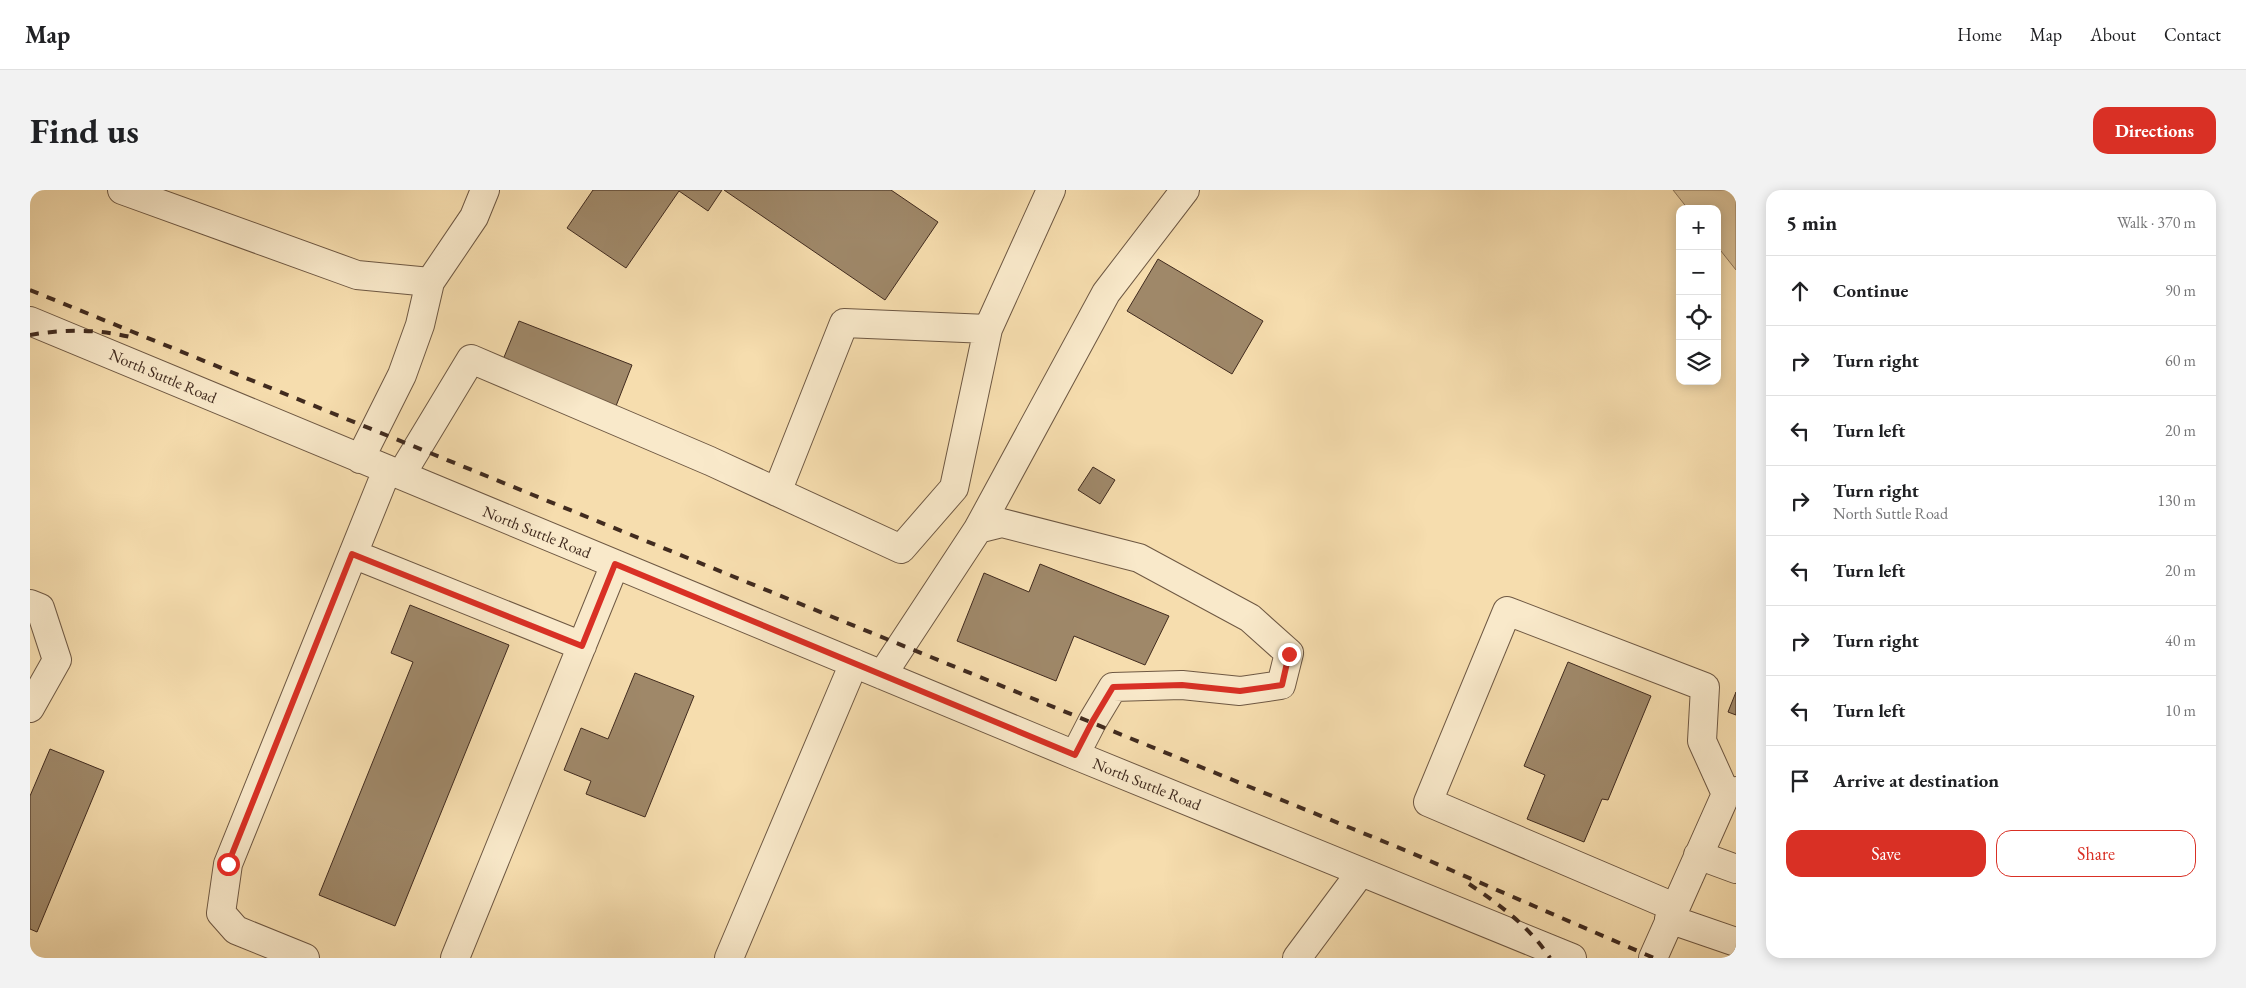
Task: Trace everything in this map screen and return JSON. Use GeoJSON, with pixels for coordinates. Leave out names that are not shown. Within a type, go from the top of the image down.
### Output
{"type":"FeatureCollection","features":[{"type":"Feature","properties":{"kind":"street"},"geometry":{"type":"LineString","coordinates":[[122,190],[357,275],[430,282]]}},
{"type":"Feature","properties":{"kind":"street"},"geometry":{"type":"LineString","coordinates":[[360,459],[402,375],[420,324],[430,282],[474,217],[485,190]]}},
{"type":"Feature","properties":{"kind":"street"},"geometry":{"type":"LineString","coordinates":[[305,958],[236,930],[221,912],[228,864],[352,554],[394,473],[471,359],[710,461],[901,549],[954,488],[988,329],[1051,190]]}},
{"type":"Feature","properties":{"kind":"street"},"geometry":{"type":"LineString","coordinates":[[882,675],[978,529],[1106,292],[1185,190]]}},
{"type":"Feature","properties":{"kind":"street","name":"North Suttle Road"},"geometry":{"type":"LineString","coordinates":[[30,321],[1361,872],[1532,949],[1572,958]]}},
{"type":"Feature","properties":{"kind":"street"},"geometry":{"type":"LineString","coordinates":[[777,492],[844,323],[988,329]]}},
{"type":"Feature","properties":{"kind":"street"},"geometry":{"type":"LineString","coordinates":[[978,529],[1002,523],[1139,558],[1250,618],[1289,654],[1282,685],[1240,691],[1182,685],[1113,687],[1075,755]]}},
{"type":"Feature","properties":{"kind":"street"},"geometry":{"type":"LineString","coordinates":[[352,554],[582,646]]}},
{"type":"Feature","properties":{"kind":"street"},"geometry":{"type":"LineString","coordinates":[[455,958],[615,564]]}},
{"type":"Feature","properties":{"kind":"street"},"geometry":{"type":"LineString","coordinates":[[30,604],[40,608],[57,660],[30,708]]}},
{"type":"Feature","properties":{"kind":"street"},"geometry":{"type":"LineString","coordinates":[[1653,958],[1672,913],[1698,855],[1731,792],[1702,741],[1705,687],[1507,611],[1428,802],[1672,913],[1736,942]]}},
{"type":"Feature","properties":{"kind":"street"},"geometry":{"type":"LineString","coordinates":[[729,958],[854,663]]}},
{"type":"Feature","properties":{"kind":"street"},"geometry":{"type":"LineString","coordinates":[[1698,855],[1736,869]]}},
{"type":"Feature","properties":{"kind":"street"},"geometry":{"type":"LineString","coordinates":[[1297,958],[1361,872]]}},
{"type":"Feature","properties":{"kind":"shaded area"},"geometry":{"type":"Polygon","coordinates":[[[1673,190],[1736,190],[1736,270],[1721,251],[1721,205],[1685,205],[1673,190]]]}},
{"type":"Feature","properties":{"kind":"building"},"geometry":{"type":"Polygon","coordinates":[[[593,190],[722,190],[708,211],[679,191],[626,268],[567,228],[593,190]]]}},
{"type":"Feature","properties":{"kind":"building"},"geometry":{"type":"Polygon","coordinates":[[[724,190],[891,190],[938,222],[885,300],[724,190]]]}},
{"type":"Feature","properties":{"kind":"building"},"geometry":{"type":"Polygon","coordinates":[[[1158,259],[1263,321],[1232,374],[1127,311],[1158,259]]]}},
{"type":"Feature","properties":{"kind":"building"},"geometry":{"type":"Polygon","coordinates":[[[519,321],[632,365],[616,406],[502,362],[519,321]]]}},
{"type":"Feature","properties":{"kind":"building"},"geometry":{"type":"Polygon","coordinates":[[[1093,467],[1115,480],[1100,504],[1078,490],[1093,467]]]}},
{"type":"Feature","properties":{"kind":"building"},"geometry":{"type":"Polygon","coordinates":[[[1040,564],[1169,616],[1145,665],[1074,636],[1056,681],[957,641],[984,573],[1029,592],[1040,564]]]}},
{"type":"Feature","properties":{"kind":"building"},"geometry":{"type":"Polygon","coordinates":[[[410,605],[509,645],[395,926],[319,895],[413,662],[391,653],[410,605]]]}},
{"type":"Feature","properties":{"kind":"building"},"geometry":{"type":"Polygon","coordinates":[[[1568,662],[1651,696],[1608,800],[1602,799],[1584,842],[1527,819],[1545,775],[1524,766],[1568,662]]]}},
{"type":"Feature","properties":{"kind":"building"},"geometry":{"type":"Polygon","coordinates":[[[635,673],[694,696],[645,817],[586,794],[591,781],[564,770],[581,728],[608,739],[635,673]]]}},
{"type":"Feature","properties":{"kind":"building"},"geometry":{"type":"Polygon","coordinates":[[[1736,692],[1736,715],[1728,712],[1736,692]]]}},
{"type":"Feature","properties":{"kind":"building"},"geometry":{"type":"Polygon","coordinates":[[[50,749],[104,771],[37,932],[30,929],[30,796],[50,749]]]}},
{"type":"Feature","properties":{"kind":"railway"},"geometry":{"type":"LineString","coordinates":[[30,290],[1407,851],[1654,958]]}},
{"type":"Feature","properties":{"kind":"railway"},"geometry":{"type":"LineString","coordinates":[[30,335],[82,331],[109,333],[134,338]]}},
{"type":"Feature","properties":{"kind":"railway"},"geometry":{"type":"LineString","coordinates":[[1469,884],[1523,926],[1550,958]]}},
{"type":"Feature","properties":{"kind":"route"},"geometry":{"type":"LineString","coordinates":[[228,864],[352,554],[582,646],[615,564],[1075,755],[1113,687],[1182,685],[1240,691],[1282,685],[1289,654]]}}]}
